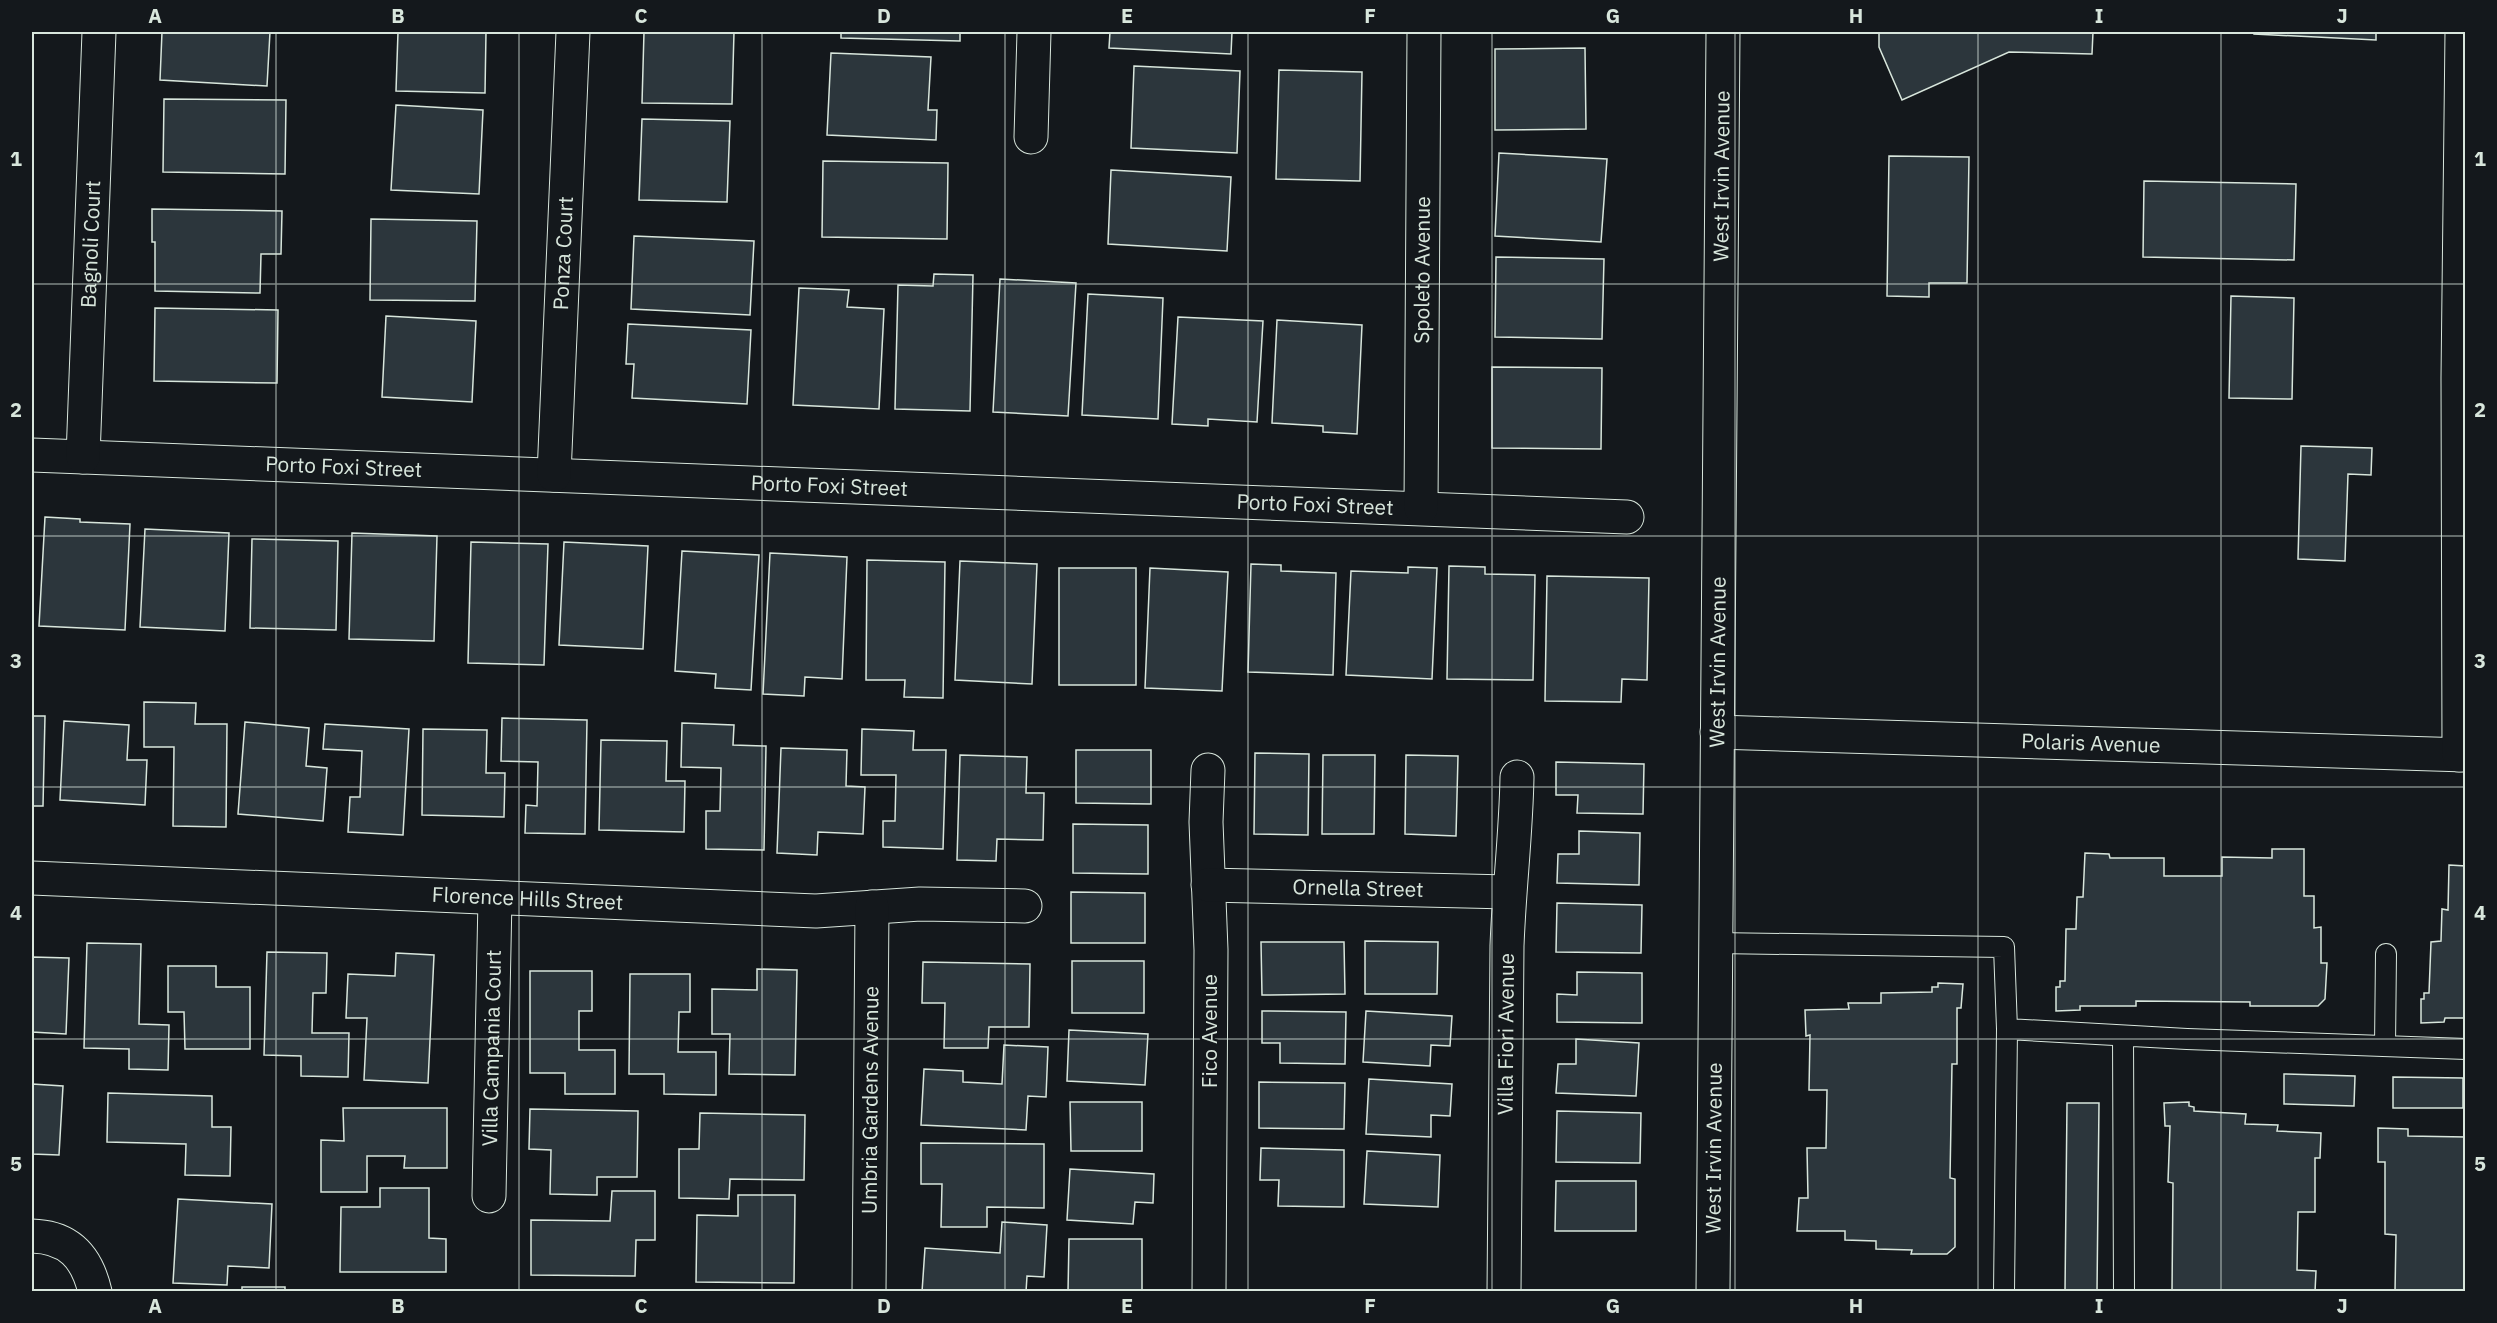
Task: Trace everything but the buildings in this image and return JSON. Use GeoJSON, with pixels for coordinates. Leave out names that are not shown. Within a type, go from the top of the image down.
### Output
{"type":"FeatureCollection","features":[{"type":"Feature","properties":{"kind":"street","name":"Bagnoli Court"},"geometry":{"type":"LineString","coordinates":[[83,457],[99,32]]}},
{"type":"Feature","properties":{"kind":"street","name":"Ponza Court"},"geometry":{"type":"LineString","coordinates":[[554,475],[573,32]]}},
{"type":"Feature","properties":{"kind":"street"},"geometry":{"type":"LineString","coordinates":[[1031,136],[1034,32]]}},
{"type":"Feature","properties":{"kind":"street","name":"Spoleto Avenue"},"geometry":{"type":"LineString","coordinates":[[1421,508],[1424,32]]}},
{"type":"Feature","properties":{"kind":"street","name":"West Irvin Avenue"},"geometry":{"type":"LineString","coordinates":[[1713,1292],[1723,32]]}},
{"type":"Feature","properties":{"kind":"street"},"geometry":{"type":"LineString","coordinates":[[2462,32],[2458,378],[2462,755]]}},
{"type":"Feature","properties":{"kind":"street","name":"Porto Foxi Street"},"geometry":{"type":"LineString","coordinates":[[32,455],[1627,517]]}},
{"type":"Feature","properties":{"kind":"street","name":"Polaris Avenue"},"geometry":{"type":"LineString","coordinates":[[1717,732],[2462,755]]}},
{"type":"Feature","properties":{"kind":"street","name":"Fico Avenue"},"geometry":{"type":"LineString","coordinates":[[1208,770],[1206,822],[1211,950],[1209,1292]]}},
{"type":"Feature","properties":{"kind":"street","name":"Villa Fiori Avenue"},"geometry":{"type":"LineString","coordinates":[[1504,1292],[1509,892],[1516,821],[1517,777]]}},
{"type":"Feature","properties":{"kind":"street","name":"Florence Hills Street"},"geometry":{"type":"LineString","coordinates":[[32,878],[816,911],[920,904],[1025,906]]}},
{"type":"Feature","properties":{"kind":"street","name":"Ornella Street"},"geometry":{"type":"LineString","coordinates":[[1208,885],[1509,892]]}},
{"type":"Feature","properties":{"kind":"street","name":"Villa Campania Court"},"geometry":{"type":"LineString","coordinates":[[489,1196],[495,898]]}},
{"type":"Feature","properties":{"kind":"street","name":"Umbria Gardens Avenue"},"geometry":{"type":"LineString","coordinates":[[870,1292],[872,907]]}},
{"type":"Feature","properties":{"kind":"street"},"geometry":{"type":"LineString","coordinates":[[32,1236],[63,1242],[80,1257],[90,1271],[95,1292]]}},
{"type":"Feature","properties":{"kind":"lane"},"geometry":{"type":"LineString","coordinates":[[1716,943],[2004,947],[2007,1029],[2004,1292]]}},
{"type":"Feature","properties":{"kind":"lane"},"geometry":{"type":"LineString","coordinates":[[2385,1046],[2386,954]]}},
{"type":"Feature","properties":{"kind":"lane"},"geometry":{"type":"LineString","coordinates":[[2007,1029],[2466,1049]]}},
{"type":"Feature","properties":{"kind":"lane"},"geometry":{"type":"LineString","coordinates":[[2123,1035],[2124,1292]]}}]}
